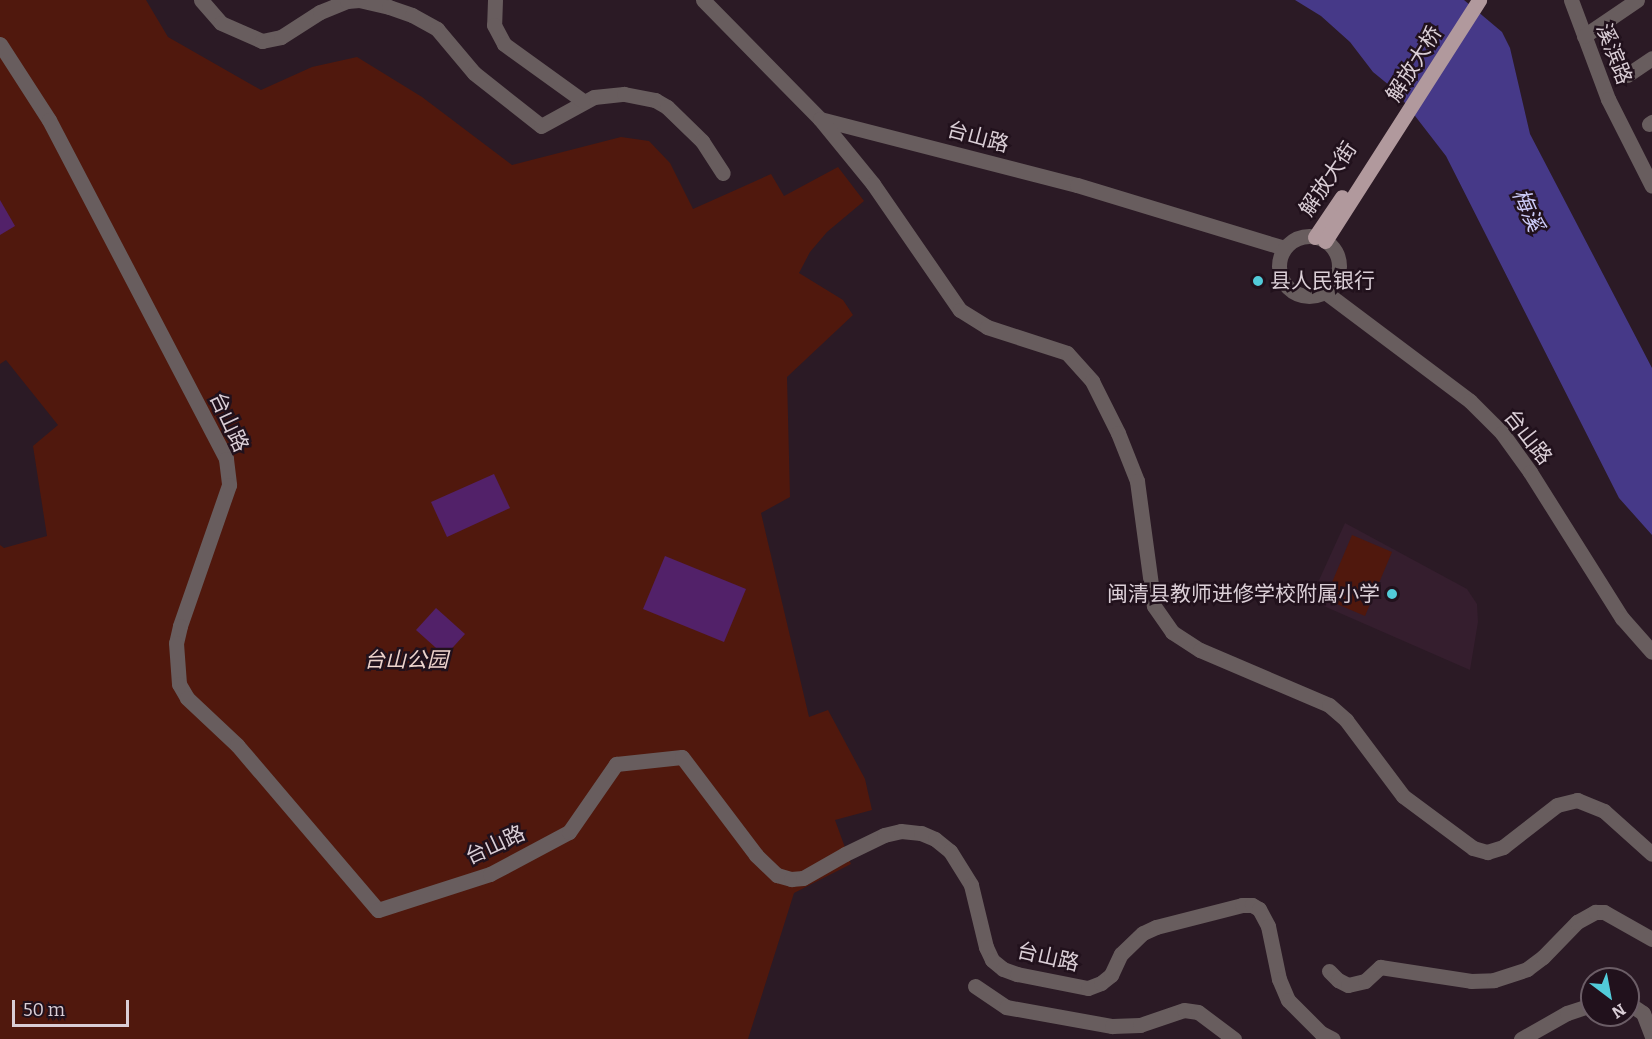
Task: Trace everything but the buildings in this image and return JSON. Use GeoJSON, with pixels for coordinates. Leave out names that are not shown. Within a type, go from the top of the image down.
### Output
{"type":"FeatureCollection","features":[{"type":"Feature","properties":{"kind":"main road","name":"解放大桥"},"geometry":{"type":"LineString","coordinates":[[1380,148],[1467,0]]}},
{"type":"Feature","properties":{"kind":"main road","name":"解放大桥"},"geometry":{"type":"LineString","coordinates":[[1380,148],[1479,0]]}},
{"type":"Feature","properties":{"kind":"main road","name":"解放大街"},"geometry":{"type":"LineString","coordinates":[[1320,239],[1380,148]]}},
{"type":"Feature","properties":{"kind":"street"},"geometry":{"type":"LineString","coordinates":[[201,0],[221,23],[262,41],[281,37],[320,12],[347,1],[359,0],[389,7],[412,15],[437,29],[474,72],[542,126],[583,101],[608,94],[624,94],[655,100],[667,107],[702,141],[723,173]]}},
{"type":"Feature","properties":{"kind":"street"},"geometry":{"type":"LineString","coordinates":[[495,0],[494,25],[504,44],[583,101]]}},
{"type":"Feature","properties":{"kind":"street"},"geometry":{"type":"LineString","coordinates":[[703,0],[820,119],[873,184],[960,310],[987,327],[1067,353],[1092,381],[1118,433],[1137,481],[1154,606],[1173,632],[1200,650],[1329,705],[1350,724],[1403,796],[1473,848],[1487,852],[1503,847],[1557,805],[1577,800],[1604,811],[1652,854]]}},
{"type":"Feature","properties":{"kind":"street","name":"溪滨路"},"geometry":{"type":"LineString","coordinates":[[1571,0],[1608,99],[1652,186]]}},
{"type":"Feature","properties":{"kind":"street"},"geometry":{"type":"LineString","coordinates":[[1584,36],[1637,0]]}},
{"type":"Feature","properties":{"kind":"street","name":"台山路"},"geometry":{"type":"LineString","coordinates":[[0,44],[49,120],[226,459],[229,484],[176,643],[179,684],[187,698],[237,745],[378,910],[490,874],[569,832],[616,764],[682,757],[756,855],[777,875],[803,878],[884,835],[901,831],[921,833],[935,839],[950,851],[971,885],[986,947],[992,960],[1003,969],[1017,974],[1088,988],[1101,983],[1110,975],[1121,954],[1143,933],[1156,927],[1242,905],[1252,905],[1259,909],[1268,926],[1279,979],[1288,1000],[1322,1033],[1333,1039]]}},
{"type":"Feature","properties":{"kind":"street"},"geometry":{"type":"LineString","coordinates":[[1627,75],[1652,58]]}},
{"type":"Feature","properties":{"kind":"street","name":"台山路"},"geometry":{"type":"LineString","coordinates":[[820,119],[1077,185],[1284,248]]}},
{"type":"Feature","properties":{"kind":"street"},"geometry":{"type":"LineString","coordinates":[[1296,239],[1320,239],[1337,256],[1339,266],[1332,285],[1325,292],[1305,297],[1287,288],[1279,271],[1279,261],[1284,248],[1296,239]]}},
{"type":"Feature","properties":{"kind":"street","name":"台山路"},"geometry":{"type":"LineString","coordinates":[[1325,292],[1470,401],[1502,433],[1530,472],[1622,618],[1652,652]]}},
{"type":"Feature","properties":{"kind":"street"},"geometry":{"type":"LineString","coordinates":[[1329,971],[1338,980],[1348,985],[1365,981],[1380,966],[1471,981],[1494,980],[1527,969],[1543,957],[1577,922],[1595,912],[1604,912],[1652,939]]}},
{"type":"Feature","properties":{"kind":"street"},"geometry":{"type":"LineString","coordinates":[[975,986],[1006,1006],[1112,1026],[1140,1024],[1184,1010],[1198,1012],[1234,1039]]}},
{"type":"Feature","properties":{"kind":"street"},"geometry":{"type":"LineString","coordinates":[[1521,1039],[1567,1013],[1580,1009]]}},
{"type":"Feature","properties":{"kind":"street"},"geometry":{"type":"LineString","coordinates":[[1640,1011],[1643,1013],[1652,1037]]}},
{"type":"Feature","properties":{"kind":"shaded area","name":"闽清县教师进修学校附属小学"},"geometry":{"type":"Polygon","coordinates":[[[1345,523],[1467,589],[1477,604],[1478,622],[1470,670],[1310,600],[1345,523]]]}},
{"type":"Feature","properties":{"kind":"green space","name":"台山公园"},"geometry":{"type":"Polygon","coordinates":[[[0,0],[146,0],[168,37],[261,90],[312,67],[357,57],[422,97],[512,165],[621,137],[649,141],[670,163],[693,209],[771,174],[784,196],[838,167],[864,201],[827,232],[810,252],[799,273],[843,300],[853,315],[787,377],[790,497],[761,513],[809,717],[828,710],[865,779],[872,810],[835,820],[851,864],[794,893],[748,1039],[0,1039],[0,545],[4,548],[47,536],[33,446],[58,425],[6,360],[0,364],[0,0]]]}},
{"type":"Feature","properties":{"kind":"green space"},"geometry":{"type":"Polygon","coordinates":[[[1352,535],[1392,552],[1365,616],[1325,599],[1352,535]]]}},
{"type":"Feature","properties":{"kind":"water","name":"梅溪"},"geometry":{"type":"Polygon","coordinates":[[[1295,0],[1464,0],[1502,32],[1510,48],[1530,134],[1652,368],[1652,535],[1619,498],[1446,156],[1395,90],[1373,72],[1350,42],[1321,16],[1295,0]]]}},
{"type":"Feature","properties":{"kind":"place","name":"县人民银行"},"geometry":{"type":"Point","coordinates":[1258,281]}},
{"type":"Feature","properties":{"kind":"place","name":"闽清县教师进修学校附属小学"},"geometry":{"type":"Point","coordinates":[1392,594]}}]}
